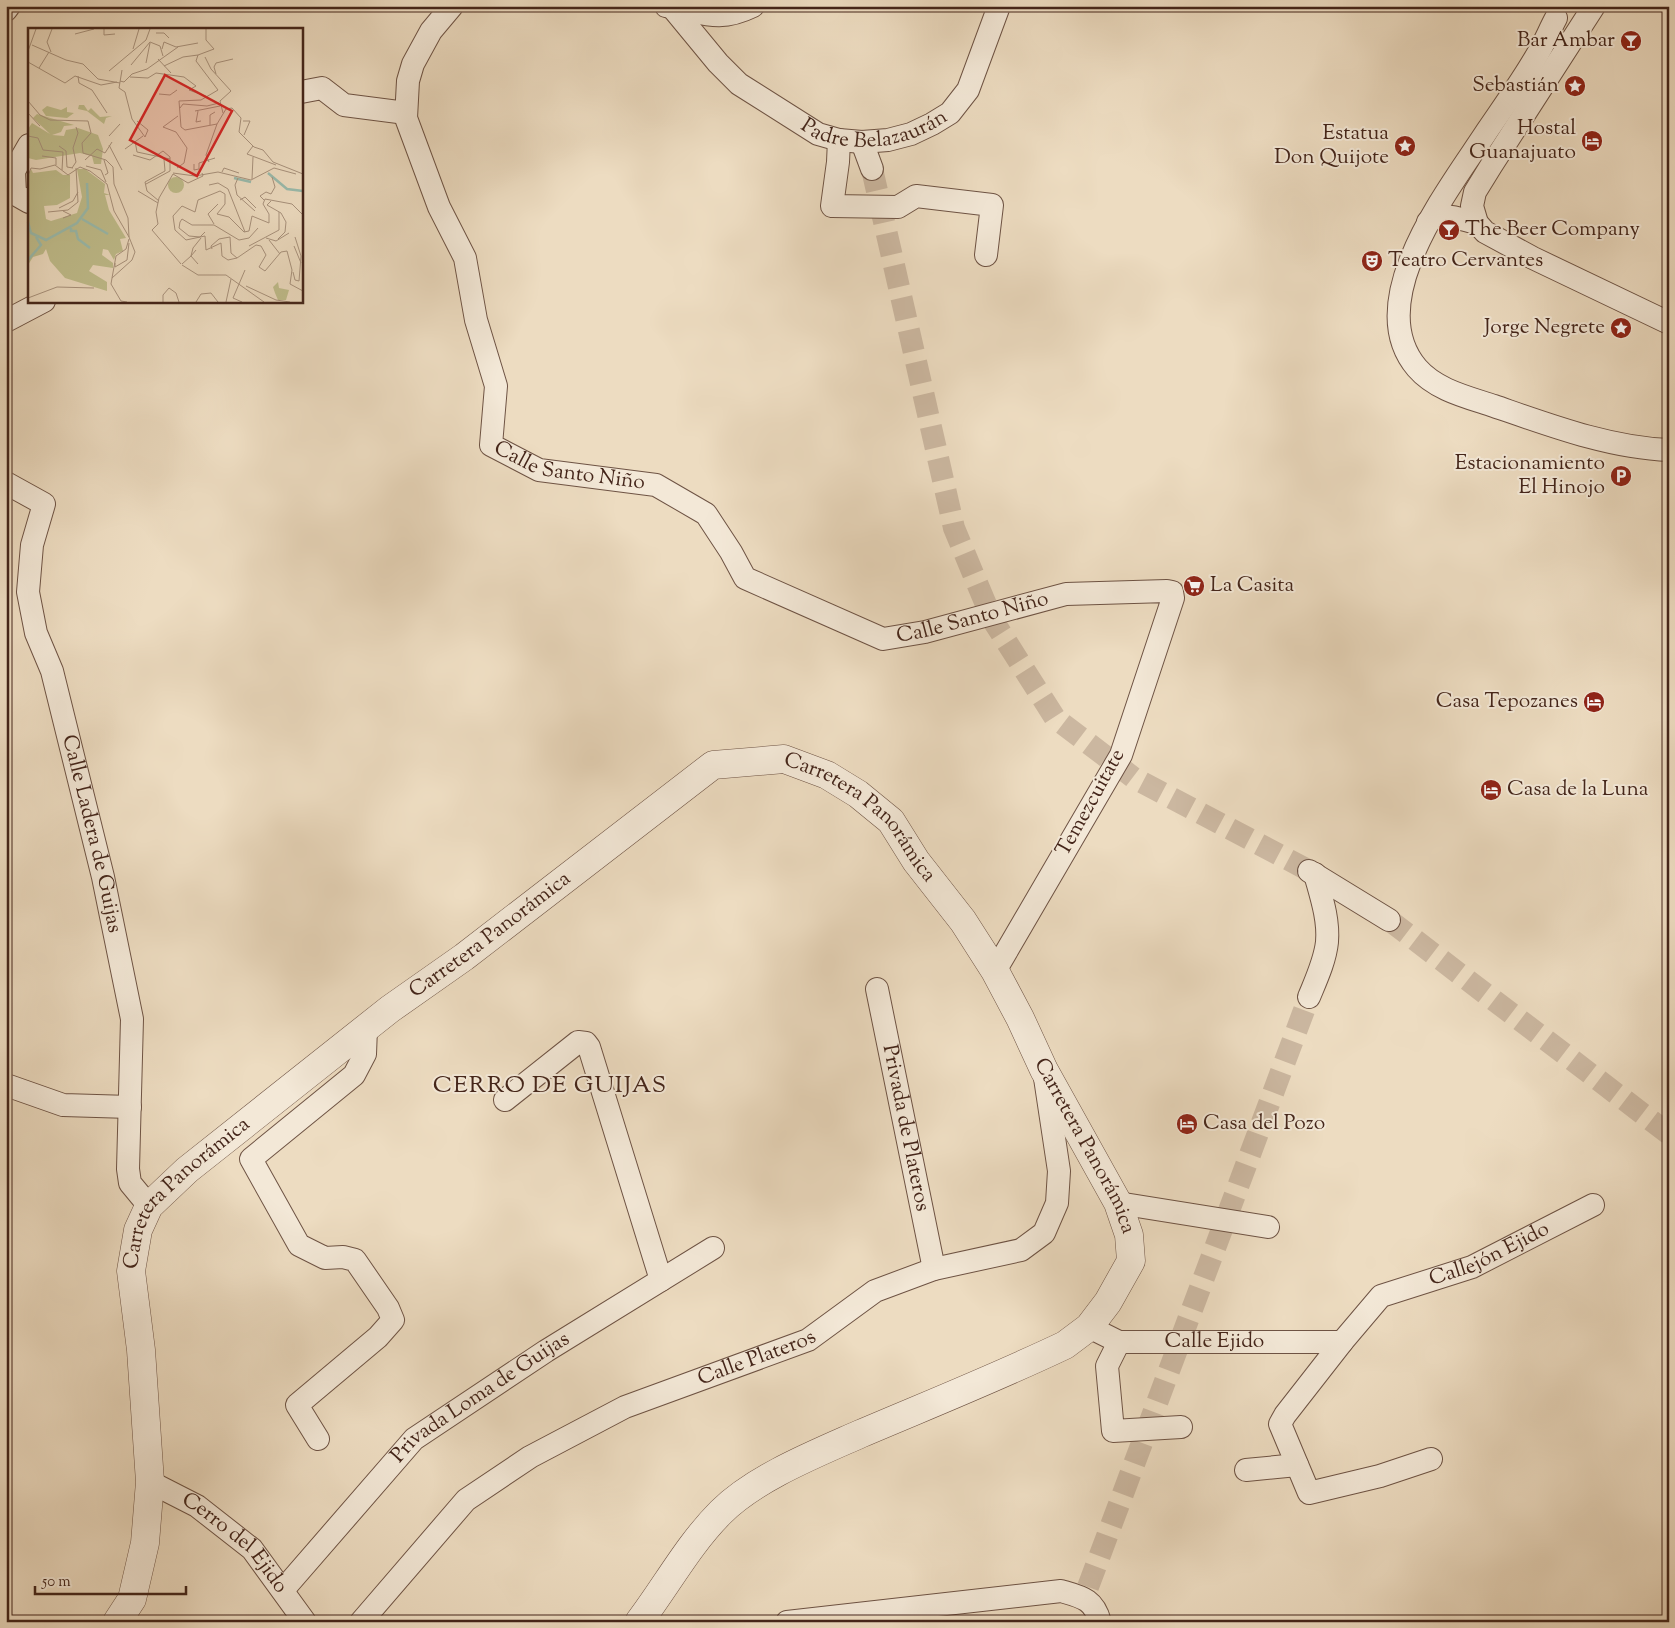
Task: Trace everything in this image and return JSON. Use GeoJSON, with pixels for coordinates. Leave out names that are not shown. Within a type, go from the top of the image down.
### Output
{"type":"FeatureCollection","features":[{"type":"Feature","properties":{"kind":"street"},"geometry":{"type":"LineString","coordinates":[[6,10],[9,6]]}},
{"type":"Feature","properties":{"kind":"street","name":"Calle Santo Niño"},"geometry":{"type":"LineString","coordinates":[[452,6],[431,32],[413,64],[408,81],[406,118],[439,207],[465,258],[476,320],[496,386],[491,445],[538,470],[656,485],[706,514],[731,552],[745,578],[883,638],[924,632],[1066,594],[1167,591],[1172,592],[1173,596]]}},
{"type":"Feature","properties":{"kind":"street"},"geometry":{"type":"LineString","coordinates":[[669,6],[712,16],[727,16],[753,6]]}},
{"type":"Feature","properties":{"kind":"street","name":"Padre Belazaurán"},"geometry":{"type":"LineString","coordinates":[[669,6],[706,49],[745,89],[818,134],[839,140],[862,142],[888,140],[911,134],[950,113],[968,90],[999,6]]}},
{"type":"Feature","properties":{"kind":"street"},"geometry":{"type":"LineString","coordinates":[[706,49],[710,39],[719,31],[761,6]]}},
{"type":"Feature","properties":{"kind":"street"},"geometry":{"type":"LineString","coordinates":[[1594,6],[1490,166],[1475,192],[1472,206],[1477,223],[1485,232],[1533,258],[1669,323]]}},
{"type":"Feature","properties":{"kind":"street"},"geometry":{"type":"LineString","coordinates":[[1554,12],[1562,30],[1572,32],[1579,30]]}},
{"type":"Feature","properties":{"kind":"street"},"geometry":{"type":"LineString","coordinates":[[1554,12],[1537,55],[1428,222],[1413,256],[1401,294],[1398,322],[1402,342],[1412,362],[1423,374],[1446,390],[1561,430],[1646,449],[1669,450]]}},
{"type":"Feature","properties":{"kind":"street"},"geometry":{"type":"LineString","coordinates":[[302,92],[322,88],[344,105],[406,113]]}},
{"type":"Feature","properties":{"kind":"street"},"geometry":{"type":"LineString","coordinates":[[839,140],[832,206],[898,207],[916,196],[992,205],[986,255]]}},
{"type":"Feature","properties":{"kind":"street"},"geometry":{"type":"LineString","coordinates":[[862,142],[872,169]]}},
{"type":"Feature","properties":{"kind":"street"},"geometry":{"type":"LineString","coordinates":[[28,146],[14,171],[15,194],[28,201]]}},
{"type":"Feature","properties":{"kind":"street"},"geometry":{"type":"LineString","coordinates":[[1428,222],[1433,217],[1441,216],[1477,223]]}},
{"type":"Feature","properties":{"kind":"street"},"geometry":{"type":"LineString","coordinates":[[6,321],[42,302]]}},
{"type":"Feature","properties":{"kind":"street","name":"Calle Ladera de Guijas"},"geometry":{"type":"LineString","coordinates":[[6,483],[44,504],[32,544],[28,592],[36,633],[52,671],[104,877],[132,1019],[128,1169],[130,1183],[150,1206]]}},
{"type":"Feature","properties":{"kind":"street","name":"Temezcuitate"},"geometry":{"type":"LineString","coordinates":[[994,971],[1120,755],[1173,596]]}},
{"type":"Feature","properties":{"kind":"street","name":"Carretera Panorámica"},"geometry":{"type":"LineString","coordinates":[[118,1622],[132,1599],[145,1543],[150,1482],[141,1350],[131,1271],[138,1230],[150,1206],[187,1170],[366,1028],[472,951],[713,765],[784,759],[827,775],[858,794],[891,821],[916,861],[963,922],[994,971],[1020,1018],[1044,1070],[1118,1203],[1130,1235],[1131,1261],[1108,1302],[1089,1327],[1065,1345],[813,1455],[759,1483],[722,1511],[699,1536],[680,1560],[639,1622]]}},
{"type":"Feature","properties":{"kind":"street"},"geometry":{"type":"LineString","coordinates":[[1309,997],[1320,970],[1327,942],[1324,906],[1310,872],[1388,920]]}},
{"type":"Feature","properties":{"kind":"street","name":"Privada de Plateros"},"geometry":{"type":"LineString","coordinates":[[877,989],[934,1269]]}},
{"type":"Feature","properties":{"kind":"street"},"geometry":{"type":"LineString","coordinates":[[318,1439],[297,1405],[378,1337],[393,1320],[388,1308],[355,1260],[343,1257],[325,1258],[299,1245],[251,1159],[354,1075],[365,1054],[366,1028]]}},
{"type":"Feature","properties":{"kind":"street"},"geometry":{"type":"LineString","coordinates":[[505,1100],[578,1042],[586,1043],[661,1280]]}},
{"type":"Feature","properties":{"kind":"street","name":"Calle Plateros"},"geometry":{"type":"LineString","coordinates":[[361,1622],[466,1500],[530,1457],[625,1407],[808,1340],[875,1291],[934,1269],[1021,1250],[1044,1233],[1057,1203],[1059,1171],[1044,1070]]}},
{"type":"Feature","properties":{"kind":"street"},"geometry":{"type":"LineString","coordinates":[[9,1086],[64,1105],[130,1107]]}},
{"type":"Feature","properties":{"kind":"street"},"geometry":{"type":"LineString","coordinates":[[1118,1203],[1268,1227]]}},
{"type":"Feature","properties":{"kind":"street","name":"Callejón Ejido"},"geometry":{"type":"LineString","coordinates":[[1342,1342],[1381,1296],[1472,1267],[1593,1205]]}},
{"type":"Feature","properties":{"kind":"street","name":"Privada Loma de Guijas"},"geometry":{"type":"LineString","coordinates":[[283,1590],[414,1439],[546,1351],[713,1248]]}},
{"type":"Feature","properties":{"kind":"street","name":"Calle Ejido"},"geometry":{"type":"LineString","coordinates":[[1089,1327],[1119,1342],[1342,1342]]}},
{"type":"Feature","properties":{"kind":"street"},"geometry":{"type":"LineString","coordinates":[[1119,1342],[1107,1366],[1113,1431],[1181,1427]]}},
{"type":"Feature","properties":{"kind":"street"},"geometry":{"type":"LineString","coordinates":[[1342,1342],[1285,1414],[1280,1424],[1310,1493],[1380,1476],[1431,1458]]}},
{"type":"Feature","properties":{"kind":"street"},"geometry":{"type":"LineString","coordinates":[[1246,1470],[1297,1465]]}},
{"type":"Feature","properties":{"kind":"street","name":"Cerro del Ejido"},"geometry":{"type":"LineString","coordinates":[[150,1482],[197,1506],[252,1549],[283,1590],[297,1618]]}},
{"type":"Feature","properties":{"kind":"street"},"geometry":{"type":"LineString","coordinates":[[787,1622],[1062,1591],[1078,1595],[1088,1594],[1097,1610],[1100,1622]]}},
{"type":"Feature","properties":{"kind":"tunnel"},"geometry":{"type":"LineString","coordinates":[[872,169],[954,528],[992,619],[1055,718],[1134,778],[1306,869]]}},
{"type":"Feature","properties":{"kind":"tunnel"},"geometry":{"type":"LineString","coordinates":[[1389,920],[1669,1134]]}},
{"type":"Feature","properties":{"kind":"tunnel"},"geometry":{"type":"LineString","coordinates":[[1088,1587],[1309,997]]}},
{"type":"Feature","properties":{"kind":"place","name":"Bar Ambar"},"geometry":{"type":"Point","coordinates":[1631,41]}},
{"type":"Feature","properties":{"kind":"place","name":"Sebastián"},"geometry":{"type":"Point","coordinates":[1575,86]}},
{"type":"Feature","properties":{"kind":"place","name":"Hostal Guanajuato"},"geometry":{"type":"Point","coordinates":[1592,141]}},
{"type":"Feature","properties":{"kind":"place","name":"Estatua Don Quijote"},"geometry":{"type":"Point","coordinates":[1405,146]}},
{"type":"Feature","properties":{"kind":"place","name":"The Beer Company"},"geometry":{"type":"Point","coordinates":[1449,230]}},
{"type":"Feature","properties":{"kind":"place","name":"Teatro Cervantes"},"geometry":{"type":"Point","coordinates":[1372,261]}},
{"type":"Feature","properties":{"kind":"place","name":"Jorge Negrete"},"geometry":{"type":"Point","coordinates":[1621,328]}},
{"type":"Feature","properties":{"kind":"place","name":"Estacionamiento El Hinojo"},"geometry":{"type":"Point","coordinates":[1621,476]}},
{"type":"Feature","properties":{"kind":"place","name":"La Casita"},"geometry":{"type":"Point","coordinates":[1194,586]}},
{"type":"Feature","properties":{"kind":"place","name":"Casa Tepozanes"},"geometry":{"type":"Point","coordinates":[1594,702]}},
{"type":"Feature","properties":{"kind":"place","name":"Casa de la Luna"},"geometry":{"type":"Point","coordinates":[1491,790]}},
{"type":"Feature","properties":{"kind":"place","name":"Casa del Pozo"},"geometry":{"type":"Point","coordinates":[1187,1124]}},
{"type":"Feature","properties":{"kind":"district","name":"CERRO DE GUIJAS"},"geometry":{"type":"Point","coordinates":[550,1086]}}]}
